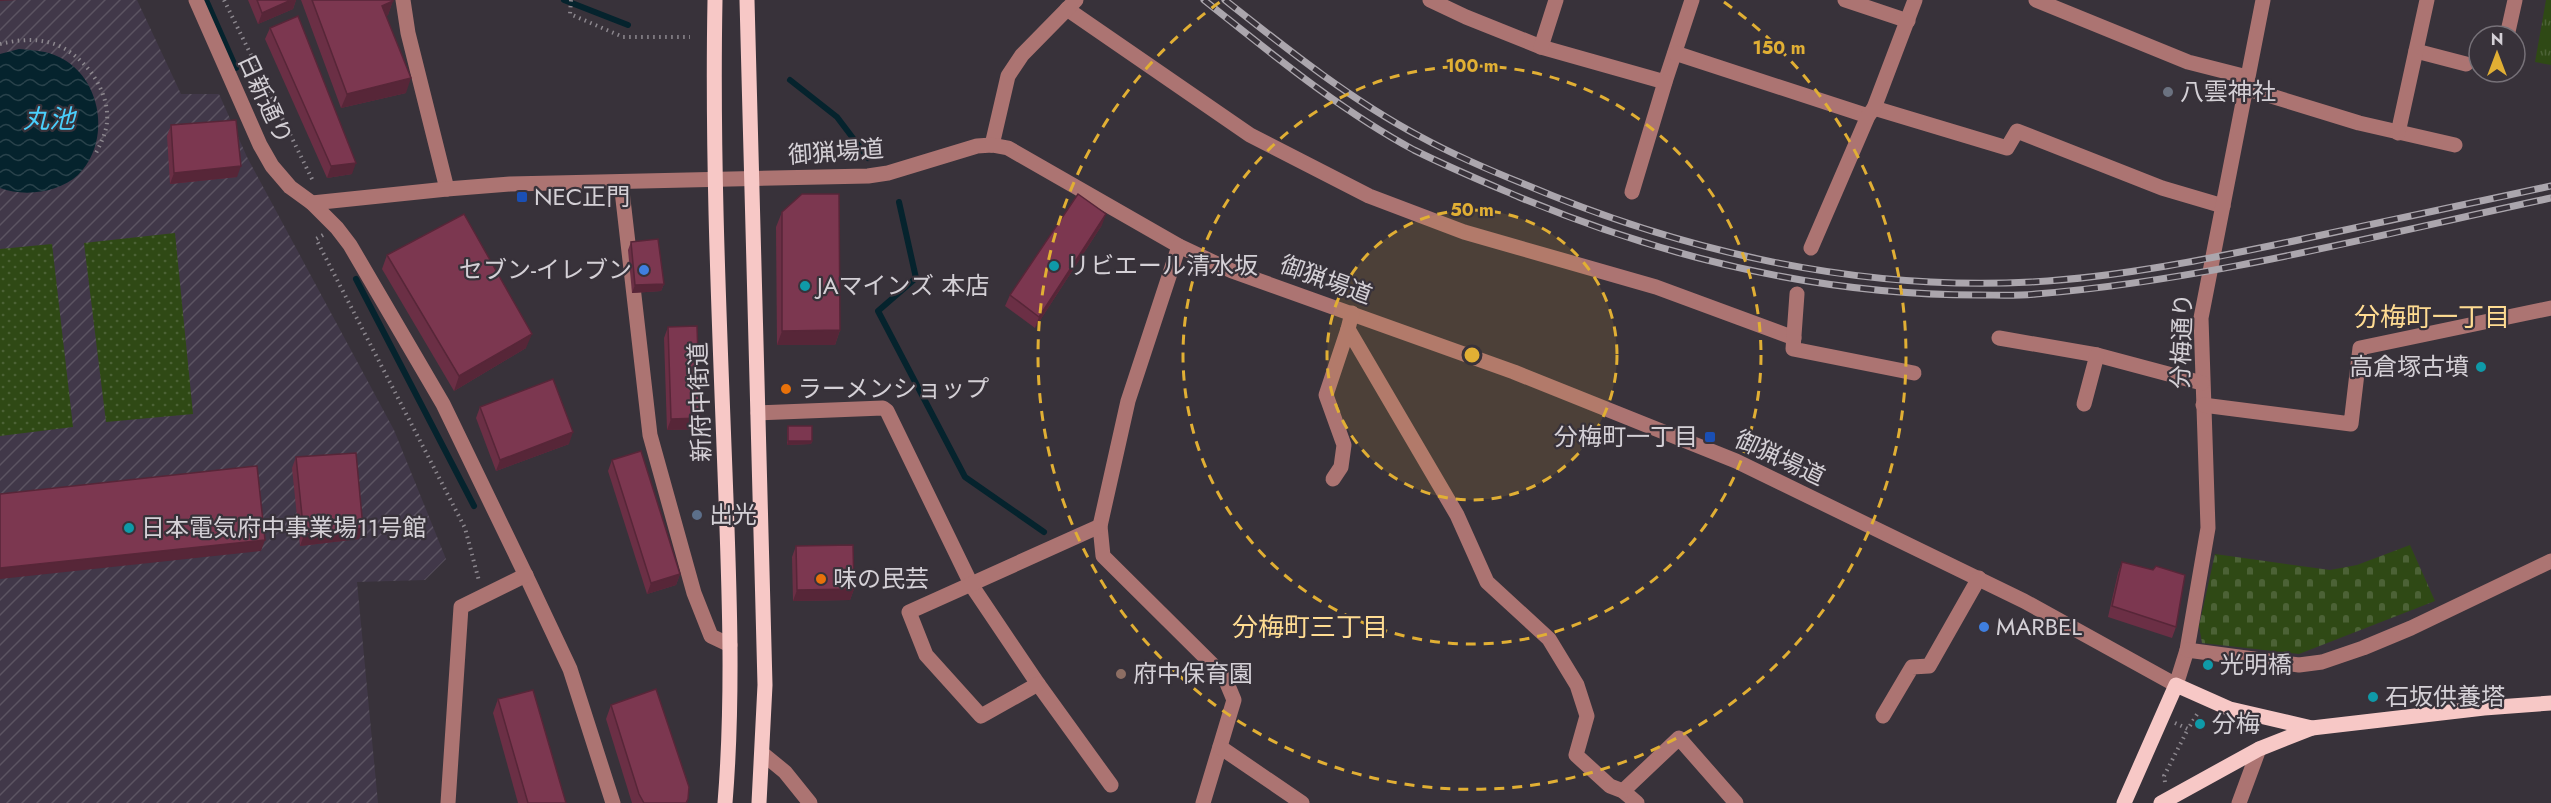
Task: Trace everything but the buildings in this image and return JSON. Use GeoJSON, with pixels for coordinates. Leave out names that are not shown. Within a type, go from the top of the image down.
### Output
{"type":"FeatureCollection","features":[{"type":"Feature","properties":{"kind":"main road","name":"新府中街道"},"geometry":{"type":"LineString","coordinates":[[715,0],[715,180],[730,645],[729,747],[725,803]]}},
{"type":"Feature","properties":{"kind":"main road"},"geometry":{"type":"LineString","coordinates":[[747,0],[765,663],[763,754],[759,803]]}},
{"type":"Feature","properties":{"kind":"main road"},"geometry":{"type":"LineString","coordinates":[[2124,803],[2176,685],[2230,709],[2312,728]]}},
{"type":"Feature","properties":{"kind":"main road"},"geometry":{"type":"LineString","coordinates":[[2164,801],[2259,749],[2312,728],[2484,708],[2551,703]]}},
{"type":"Feature","properties":{"kind":"street","name":"日新通り"},"geometry":{"type":"LineString","coordinates":[[196,0],[260,145],[272,166],[290,187],[312,203],[337,228],[369,276],[443,404],[570,669],[613,803]]}},
{"type":"Feature","properties":{"kind":"street"},"geometry":{"type":"LineString","coordinates":[[403,0],[408,33],[447,189]]}},
{"type":"Feature","properties":{"kind":"street"},"geometry":{"type":"LineString","coordinates":[[1430,0],[1541,47],[1665,82]]}},
{"type":"Feature","properties":{"kind":"street"},"geometry":{"type":"LineString","coordinates":[[1541,47],[1556,0]]}},
{"type":"Feature","properties":{"kind":"street"},"geometry":{"type":"LineString","coordinates":[[1632,192],[1692,0]]}},
{"type":"Feature","properties":{"kind":"street"},"geometry":{"type":"LineString","coordinates":[[1845,0],[1908,21]]}},
{"type":"Feature","properties":{"kind":"street"},"geometry":{"type":"LineString","coordinates":[[1811,248],[1871,112],[1915,0]]}},
{"type":"Feature","properties":{"kind":"street"},"geometry":{"type":"LineString","coordinates":[[2036,0],[2188,62],[2359,123],[2455,145]]}},
{"type":"Feature","properties":{"kind":"street","name":"分梅通り"},"geometry":{"type":"LineString","coordinates":[[2176,685],[2187,650],[2208,528],[2201,318],[2263,0]]}},
{"type":"Feature","properties":{"kind":"street"},"geometry":{"type":"LineString","coordinates":[[2398,133],[2427,0]]}},
{"type":"Feature","properties":{"kind":"street"},"geometry":{"type":"LineString","coordinates":[[2510,24],[2515,0]]}},
{"type":"Feature","properties":{"kind":"street"},"geometry":{"type":"LineString","coordinates":[[992,145],[1008,76],[1022,55],[1071,5],[1250,135],[1369,196],[1464,232],[1656,287],[1794,338]]}},
{"type":"Feature","properties":{"kind":"street"},"geometry":{"type":"LineString","coordinates":[[2416,51],[2466,64]]}},
{"type":"Feature","properties":{"kind":"street"},"geometry":{"type":"LineString","coordinates":[[1675,53],[1871,112],[2007,148],[2018,131],[2162,188],[2223,206]]}},
{"type":"Feature","properties":{"kind":"street","name":"御猟場道"},"geometry":{"type":"LineString","coordinates":[[312,203],[510,184],[868,176],[888,173],[977,146],[992,145],[1008,148],[1179,246],[1232,271],[1514,372],[1736,461],[1979,578],[2176,685]]}},
{"type":"Feature","properties":{"kind":"street"},"geometry":{"type":"LineString","coordinates":[[621,182],[650,435],[694,593],[711,636],[730,645]]}},
{"type":"Feature","properties":{"kind":"street"},"geometry":{"type":"LineString","coordinates":[[1179,246],[1128,401],[1100,526],[1104,556],[1224,676],[1234,700],[1203,803]]}},
{"type":"Feature","properties":{"kind":"street"},"geometry":{"type":"LineString","coordinates":[[1797,294],[1793,349],[1914,373]]}},
{"type":"Feature","properties":{"kind":"street"},"geometry":{"type":"LineString","coordinates":[[2203,405],[2351,424],[2360,348],[2551,308]]}},
{"type":"Feature","properties":{"kind":"street"},"geometry":{"type":"LineString","coordinates":[[1333,478],[1341,467],[1344,446],[1326,395],[1352,314]]}},
{"type":"Feature","properties":{"kind":"street"},"geometry":{"type":"LineString","coordinates":[[1348,329],[1458,515],[1487,582],[1549,639],[1577,685],[1587,716],[1576,755],[1610,786],[1623,791],[1637,803]]}},
{"type":"Feature","properties":{"kind":"street"},"geometry":{"type":"LineString","coordinates":[[1999,338],[2097,355],[2202,383]]}},
{"type":"Feature","properties":{"kind":"street"},"geometry":{"type":"LineString","coordinates":[[2084,404],[2097,355]]}},
{"type":"Feature","properties":{"kind":"street"},"geometry":{"type":"LineString","coordinates":[[758,413],[883,408],[887,411],[972,586],[1038,684],[1111,784]]}},
{"type":"Feature","properties":{"kind":"street"},"geometry":{"type":"LineString","coordinates":[[1038,684],[981,716],[926,656],[909,612],[972,586],[1100,526]]}},
{"type":"Feature","properties":{"kind":"street"},"geometry":{"type":"LineString","coordinates":[[2187,650],[2299,665],[2322,662],[2411,628],[2551,561]]}},
{"type":"Feature","properties":{"kind":"street"},"geometry":{"type":"LineString","coordinates":[[448,803],[461,607],[526,575]]}},
{"type":"Feature","properties":{"kind":"street"},"geometry":{"type":"LineString","coordinates":[[1883,716],[1912,667],[1929,666],[1979,578]]}},
{"type":"Feature","properties":{"kind":"street"},"geometry":{"type":"LineString","coordinates":[[1623,791],[1679,738],[1736,803]]}},
{"type":"Feature","properties":{"kind":"street"},"geometry":{"type":"LineString","coordinates":[[1220,747],[1302,803]]}},
{"type":"Feature","properties":{"kind":"street"},"geometry":{"type":"LineString","coordinates":[[2239,803],[2259,749]]}},
{"type":"Feature","properties":{"kind":"street"},"geometry":{"type":"LineString","coordinates":[[763,754],[785,772],[810,803]]}},
{"type":"Feature","properties":{"kind":"path"},"geometry":{"type":"LineString","coordinates":[[224,0],[313,180],[290,187]]}},
{"type":"Feature","properties":{"kind":"path"},"geometry":{"type":"LineString","coordinates":[[571,0],[570,14],[623,37],[690,37]]}},
{"type":"Feature","properties":{"kind":"path"},"geometry":{"type":"LineString","coordinates":[[0,44],[18,40],[51,43],[62,47],[92,73],[106,106],[107,122],[104,138],[96,153]]}},
{"type":"Feature","properties":{"kind":"path"},"geometry":{"type":"LineString","coordinates":[[337,228],[315,239],[465,528],[477,565],[482,596]]}},
{"type":"Feature","properties":{"kind":"path"},"geometry":{"type":"LineString","coordinates":[[2164,801],[2164,776],[2188,729]]}},
{"type":"Feature","properties":{"kind":"shaded area"},"geometry":{"type":"Polygon","coordinates":[[[0,0],[137,0],[181,94],[219,94],[247,157],[394,430],[446,559],[425,580],[357,582],[378,803],[0,803],[0,0]]]}},
{"type":"Feature","properties":{"kind":"green space"},"geometry":{"type":"Polygon","coordinates":[[[2546,0],[2551,0],[2551,65],[2535,62],[2546,0]]]}},
{"type":"Feature","properties":{"kind":"green space"},"geometry":{"type":"Polygon","coordinates":[[[175,233],[193,414],[106,422],[84,243],[175,233]]]}},
{"type":"Feature","properties":{"kind":"green space"},"geometry":{"type":"Polygon","coordinates":[[[52,244],[73,427],[0,436],[0,249],[52,244]]]}},
{"type":"Feature","properties":{"kind":"green space"},"geometry":{"type":"Polygon","coordinates":[[[2410,545],[2435,601],[2299,654],[2202,643],[2199,626],[2215,554],[2330,570],[2357,565],[2410,545]]]}},
{"type":"Feature","properties":{"kind":"water","name":"丸池"},"geometry":{"type":"Polygon","coordinates":[[[19,49],[50,53],[74,66],[85,79],[93,94],[97,111],[98,128],[89,161],[70,181],[40,192],[9,191],[0,188],[0,54],[19,49]]]}},
{"type":"Feature","properties":{"kind":"waterway"},"geometry":{"type":"LineString","coordinates":[[206,0],[236,68]]}},
{"type":"Feature","properties":{"kind":"waterway"},"geometry":{"type":"LineString","coordinates":[[564,0],[628,25]]}},
{"type":"Feature","properties":{"kind":"waterway"},"geometry":{"type":"LineString","coordinates":[[790,80],[837,117],[868,158]]}},
{"type":"Feature","properties":{"kind":"waterway"},"geometry":{"type":"LineString","coordinates":[[899,202],[916,278],[878,311],[965,477],[1044,532]]}},
{"type":"Feature","properties":{"kind":"waterway"},"geometry":{"type":"LineString","coordinates":[[356,279],[474,506]]}},
{"type":"Feature","properties":{"kind":"railway"},"geometry":{"type":"LineString","coordinates":[[1204,0],[1332,98],[1414,150],[1519,197],[1630,238],[1744,269],[1802,280],[1920,293],[2029,295],[2166,278],[2230,267],[2551,198]]}},
{"type":"Feature","properties":{"kind":"railway"},"geometry":{"type":"LineString","coordinates":[[1225,0],[1296,55],[1370,107],[1421,137],[1472,162],[1585,208],[1646,229],[1772,262],[1836,273],[1901,280],[1966,283],[2031,282],[2100,276],[2235,253],[2551,186]]}},
{"type":"Feature","properties":{"kind":"place","name":"八雲神社"},"geometry":{"type":"Point","coordinates":[2168,92]}},
{"type":"Feature","properties":{"kind":"place","name":"NEC正門"},"geometry":{"type":"Point","coordinates":[522,197]}},
{"type":"Feature","properties":{"kind":"place","name":"リビエール清水坂"},"geometry":{"type":"Point","coordinates":[1054,266]}},
{"type":"Feature","properties":{"kind":"place","name":"セブン-イレブン"},"geometry":{"type":"Point","coordinates":[644,270]}},
{"type":"Feature","properties":{"kind":"place","name":"JAマインズ 本店"},"geometry":{"type":"Point","coordinates":[805,286]}},
{"type":"Feature","properties":{"kind":"place","name":"高倉塚古墳"},"geometry":{"type":"Point","coordinates":[2481,367]}},
{"type":"Feature","properties":{"kind":"place","name":"ラーメンショップ"},"geometry":{"type":"Point","coordinates":[786,389]}},
{"type":"Feature","properties":{"kind":"place","name":"分梅町一丁目"},"geometry":{"type":"Point","coordinates":[1710,437]}},
{"type":"Feature","properties":{"kind":"place","name":"出光"},"geometry":{"type":"Point","coordinates":[697,515]}},
{"type":"Feature","properties":{"kind":"place","name":"日本電気府中事業場11号館"},"geometry":{"type":"Point","coordinates":[129,528]}},
{"type":"Feature","properties":{"kind":"place","name":"味の民芸"},"geometry":{"type":"Point","coordinates":[821,579]}},
{"type":"Feature","properties":{"kind":"place","name":"MARBEL"},"geometry":{"type":"Point","coordinates":[1984,627]}},
{"type":"Feature","properties":{"kind":"place","name":"光明橋"},"geometry":{"type":"Point","coordinates":[2208,665]}},
{"type":"Feature","properties":{"kind":"place","name":"府中保育園"},"geometry":{"type":"Point","coordinates":[1121,674]}},
{"type":"Feature","properties":{"kind":"place","name":"石坂供養塔"},"geometry":{"type":"Point","coordinates":[2373,697]}},
{"type":"Feature","properties":{"kind":"place","name":"分梅"},"geometry":{"type":"Point","coordinates":[2200,724]}},
{"type":"Feature","properties":{"kind":"district","name":"分梅町一丁目"},"geometry":{"type":"Point","coordinates":[2432,317]}},
{"type":"Feature","properties":{"kind":"district","name":"分梅町三丁目"},"geometry":{"type":"Point","coordinates":[1310,627]}}]}
